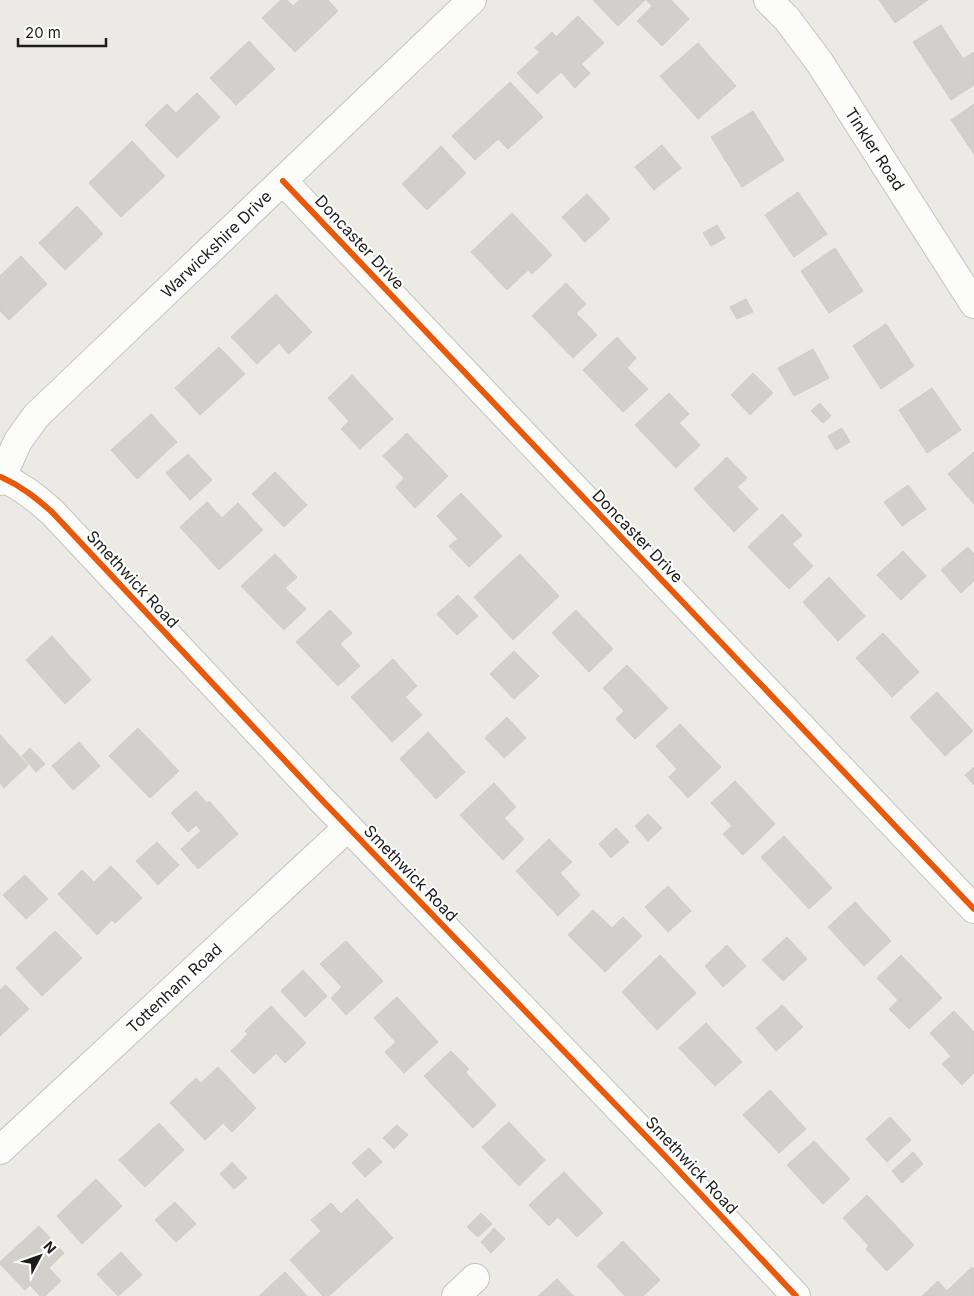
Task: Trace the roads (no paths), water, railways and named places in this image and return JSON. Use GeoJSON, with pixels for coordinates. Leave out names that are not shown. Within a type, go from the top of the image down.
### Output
{"type":"FeatureCollection","features":[{"type":"Feature","properties":{"kind":"street","name":"Warwickshire Drive"},"geometry":{"type":"LineString","coordinates":[[1,479],[18,441],[36,416],[472,0]]}},
{"type":"Feature","properties":{"kind":"street","name":"Tinkler Road"},"geometry":{"type":"LineString","coordinates":[[768,0],[787,19],[820,63],[974,304]]}},
{"type":"Feature","properties":{"kind":"street","name":"Doncaster Drive"},"geometry":{"type":"LineString","coordinates":[[283,181],[974,909]]}},
{"type":"Feature","properties":{"kind":"street","name":"Smethwick Road"},"geometry":{"type":"LineString","coordinates":[[1,479],[19,485],[52,512],[348,827],[665,1156],[796,1296]]}},
{"type":"Feature","properties":{"kind":"street","name":"Tottenham Road"},"geometry":{"type":"LineString","coordinates":[[0,1150],[348,827]]}}]}
